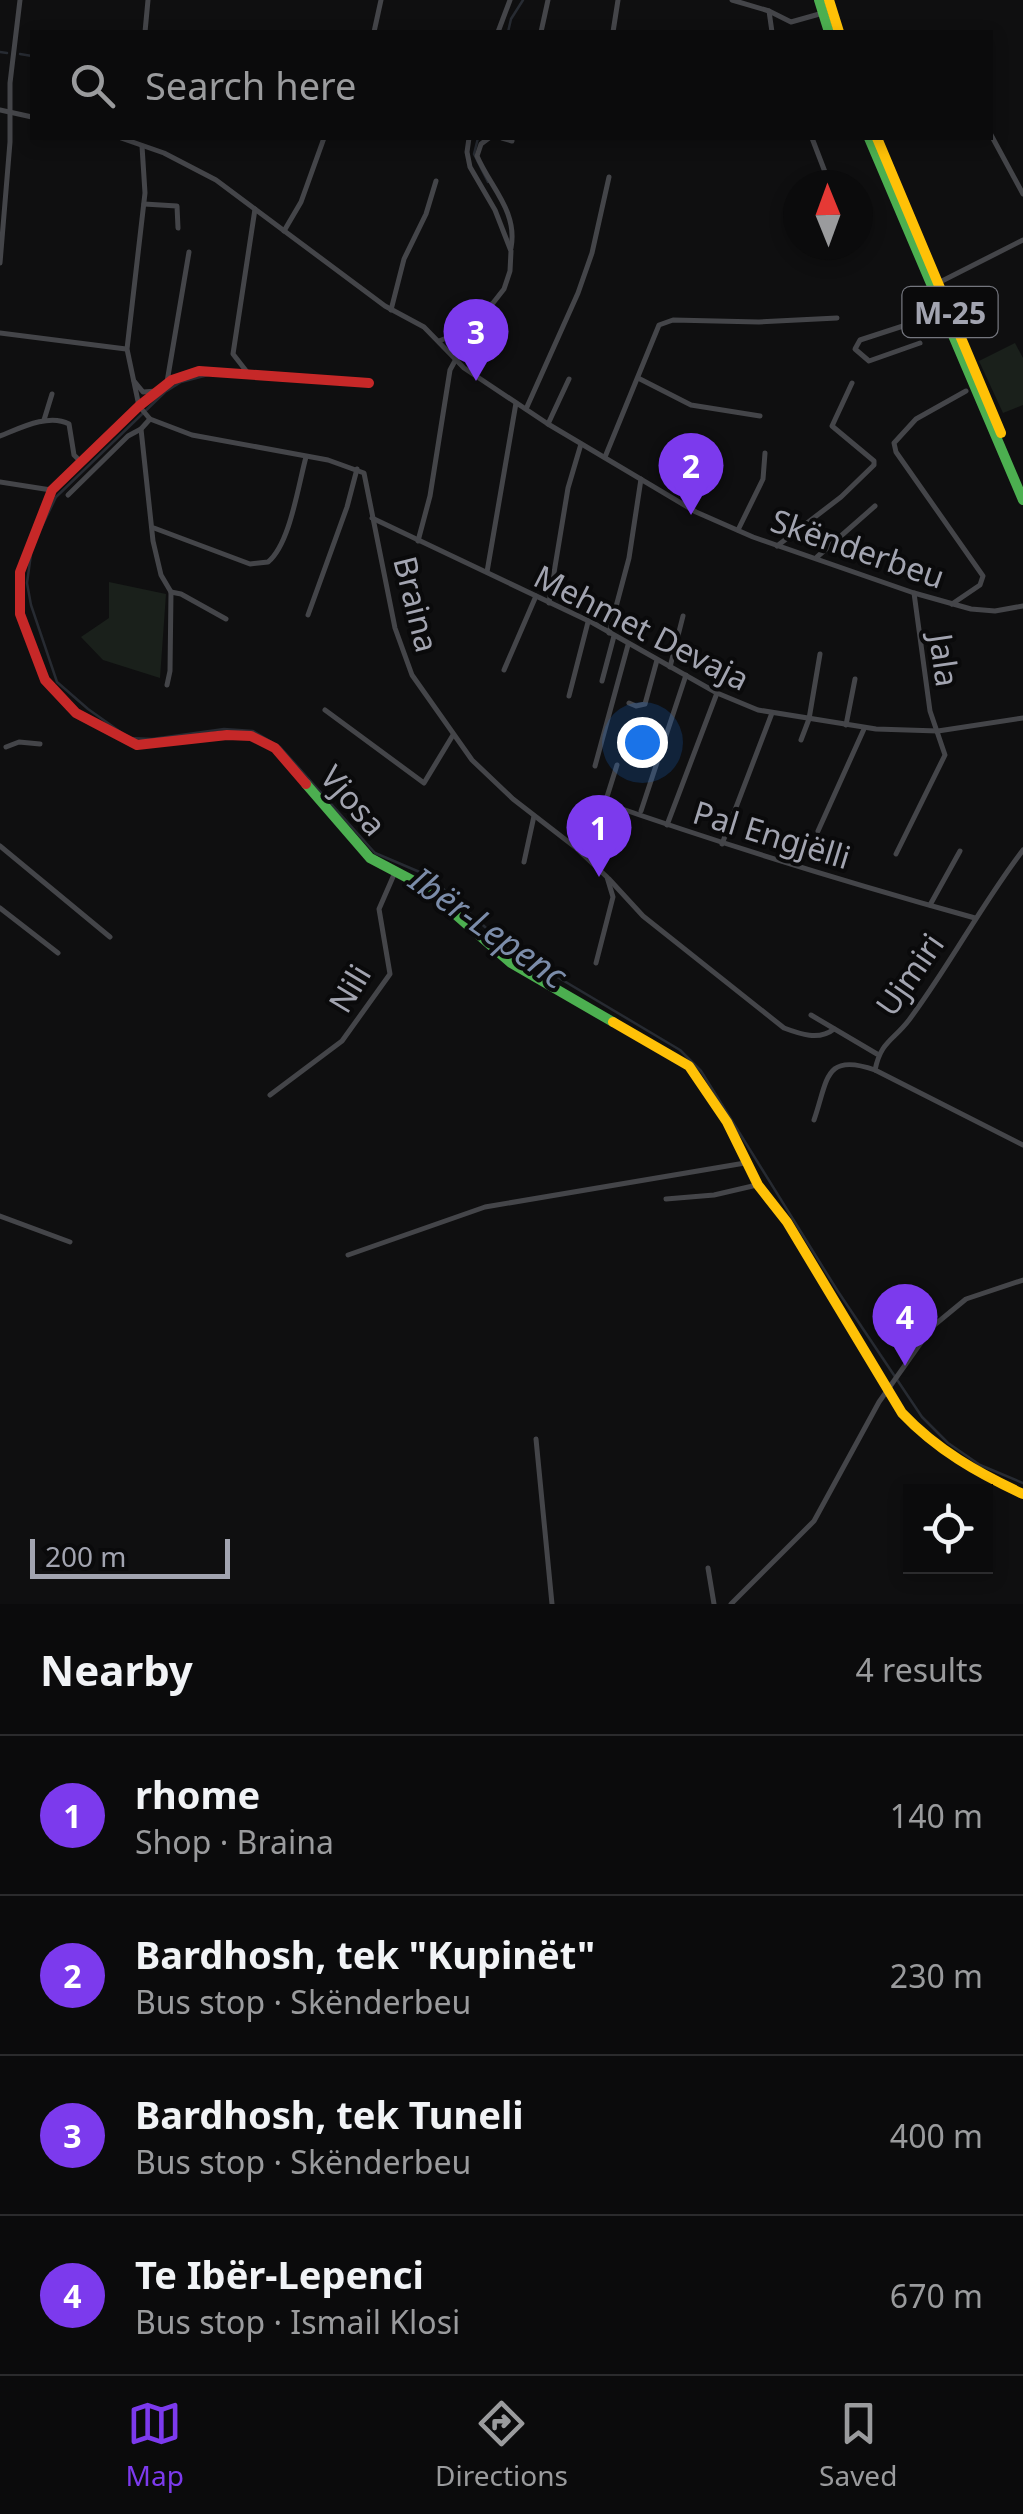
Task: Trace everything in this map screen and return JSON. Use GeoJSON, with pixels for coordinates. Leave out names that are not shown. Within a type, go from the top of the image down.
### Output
{"type":"FeatureCollection","features":[{"type":"Feature","properties":{"kind":"street"},"geometry":{"type":"LineString","coordinates":[[0,263],[10,83],[20,0]]}},
{"type":"Feature","properties":{"kind":"street"},"geometry":{"type":"LineString","coordinates":[[144,30],[148,0]]}},
{"type":"Feature","properties":{"kind":"street"},"geometry":{"type":"LineString","coordinates":[[374,30],[381,0]]}},
{"type":"Feature","properties":{"kind":"street"},"geometry":{"type":"LineString","coordinates":[[499,30],[510,0]]}},
{"type":"Feature","properties":{"kind":"street"},"geometry":{"type":"LineString","coordinates":[[541,30],[548,0]]}},
{"type":"Feature","properties":{"kind":"street"},"geometry":{"type":"LineString","coordinates":[[613,30],[618,0]]}},
{"type":"Feature","properties":{"kind":"street"},"geometry":{"type":"LineString","coordinates":[[732,0],[790,22],[823,13]]}},
{"type":"Feature","properties":{"kind":"street"},"geometry":{"type":"LineString","coordinates":[[819,0],[828,30]]}},
{"type":"Feature","properties":{"kind":"street"},"geometry":{"type":"LineString","coordinates":[[829,0],[837,30]]}},
{"type":"Feature","properties":{"kind":"street"},"geometry":{"type":"LineString","coordinates":[[769,11],[772,30]]}},
{"type":"Feature","properties":{"kind":"street"},"geometry":{"type":"LineString","coordinates":[[0,110],[30,116]]}},
{"type":"Feature","properties":{"kind":"street"},"geometry":{"type":"LineString","coordinates":[[993,139],[1023,194]]}},
{"type":"Feature","properties":{"kind":"street"},"geometry":{"type":"LineString","coordinates":[[133,140],[142,146],[144,204],[127,349],[132,379],[146,413],[141,428],[157,560],[171,592],[170,671],[166,686]]}},
{"type":"Feature","properties":{"kind":"street"},"geometry":{"type":"LineString","coordinates":[[284,231],[302,202],[323,140]]}},
{"type":"Feature","properties":{"kind":"street"},"geometry":{"type":"LineString","coordinates":[[469,140],[470,166],[511,251]]}},
{"type":"Feature","properties":{"kind":"street"},"geometry":{"type":"LineString","coordinates":[[440,342],[493,304],[508,280],[512,228],[507,209],[477,156],[480,144],[486,140]]}},
{"type":"Feature","properties":{"kind":"street"},"geometry":{"type":"LineString","coordinates":[[813,140],[824,170]]}},
{"type":"Feature","properties":{"kind":"street"},"geometry":{"type":"LineString","coordinates":[[870,140],[1023,500]]}},
{"type":"Feature","properties":{"kind":"street","name":"M-25"},"geometry":{"type":"LineString","coordinates":[[879,140],[1023,486]]}},
{"type":"Feature","properties":{"kind":"street","name":"Skënderbeu"},"geometry":{"type":"LineString","coordinates":[[142,146],[187,164],[255,209],[388,308],[424,327],[464,368],[548,424],[696,512],[778,546],[952,604],[995,610],[1023,606]]}},
{"type":"Feature","properties":{"kind":"street"},"geometry":{"type":"LineString","coordinates":[[526,409],[578,293],[592,253],[609,177]]}},
{"type":"Feature","properties":{"kind":"street"},"geometry":{"type":"LineString","coordinates":[[388,308],[436,181]]}},
{"type":"Feature","properties":{"kind":"street"},"geometry":{"type":"LineString","coordinates":[[144,204],[177,206],[178,228]]}},
{"type":"Feature","properties":{"kind":"street"},"geometry":{"type":"LineString","coordinates":[[247,372],[233,354],[255,209]]}},
{"type":"Feature","properties":{"kind":"street"},"geometry":{"type":"LineString","coordinates":[[938,284],[1023,240]]}},
{"type":"Feature","properties":{"kind":"street"},"geometry":{"type":"LineString","coordinates":[[161,388],[170,377],[189,252]]}},
{"type":"Feature","properties":{"kind":"street"},"geometry":{"type":"LineString","coordinates":[[920,343],[868,361],[855,349],[860,340],[943,313]]}},
{"type":"Feature","properties":{"kind":"street"},"geometry":{"type":"LineString","coordinates":[[605,457],[659,326],[673,320],[759,322],[836,318]]}},
{"type":"Feature","properties":{"kind":"street"},"geometry":{"type":"LineString","coordinates":[[0,333],[127,349]]}},
{"type":"Feature","properties":{"kind":"street"},"geometry":{"type":"LineString","coordinates":[[418,541],[455,357]]}},
{"type":"Feature","properties":{"kind":"street"},"geometry":{"type":"LineString","coordinates":[[132,379],[142,392],[199,372],[247,372],[369,383]]}},
{"type":"Feature","properties":{"kind":"street"},"geometry":{"type":"LineString","coordinates":[[638,378],[692,405],[760,416]]}},
{"type":"Feature","properties":{"kind":"street"},"geometry":{"type":"LineString","coordinates":[[548,424],[569,379]]}},
{"type":"Feature","properties":{"kind":"street"},"geometry":{"type":"LineString","coordinates":[[778,546],[841,497],[874,465],[832,426],[852,384]]}},
{"type":"Feature","properties":{"kind":"street","name":"Vjosa"},"geometry":{"type":"LineString","coordinates":[[161,388],[146,413],[81,462],[52,490],[20,572],[20,614],[46,680],[76,714],[117,738],[137,744],[227,734],[251,736],[274,748],[370,858],[423,886],[511,963],[690,1066],[727,1122],[758,1185],[788,1222],[880,1370],[887,1393],[946,1455],[1023,1494]]}},
{"type":"Feature","properties":{"kind":"street"},"geometry":{"type":"LineString","coordinates":[[952,604],[980,585],[984,576],[896,452],[894,443],[916,419],[966,391]]}},
{"type":"Feature","properties":{"kind":"street"},"geometry":{"type":"LineString","coordinates":[[44,421],[52,394]]}},
{"type":"Feature","properties":{"kind":"street"},"geometry":{"type":"LineString","coordinates":[[486,573],[516,403]]}},
{"type":"Feature","properties":{"kind":"street"},"geometry":{"type":"LineString","coordinates":[[146,413],[192,435],[357,468],[308,615]]}},
{"type":"Feature","properties":{"kind":"street"},"geometry":{"type":"LineString","coordinates":[[0,436],[44,421],[67,422],[74,455],[81,462]]}},
{"type":"Feature","properties":{"kind":"street"},"geometry":{"type":"LineString","coordinates":[[68,495],[141,428]]}},
{"type":"Feature","properties":{"kind":"street"},"geometry":{"type":"LineString","coordinates":[[549,603],[568,488],[581,444]]}},
{"type":"Feature","properties":{"kind":"street"},"geometry":{"type":"LineString","coordinates":[[738,530],[763,479],[766,453]]}},
{"type":"Feature","properties":{"kind":"street"},"geometry":{"type":"LineString","coordinates":[[154,528],[250,564],[268,562],[277,552],[288,525],[306,457]]}},
{"type":"Feature","properties":{"kind":"street","name":"Braina"},"geometry":{"type":"LineString","coordinates":[[357,468],[366,478],[395,628],[412,675],[472,760],[607,876],[643,916],[784,1028],[818,1036],[834,1028]]}},
{"type":"Feature","properties":{"kind":"street"},"geometry":{"type":"LineString","coordinates":[[602,681],[629,558],[641,479]]}},
{"type":"Feature","properties":{"kind":"street"},"geometry":{"type":"LineString","coordinates":[[0,482],[52,490]]}},
{"type":"Feature","properties":{"kind":"street"},"geometry":{"type":"LineString","coordinates":[[816,558],[874,506]]}},
{"type":"Feature","properties":{"kind":"street","name":"Mehmet Devaja"},"geometry":{"type":"LineString","coordinates":[[372,518],[588,621],[717,693],[772,713],[864,729],[938,731],[1023,718]]}},
{"type":"Feature","properties":{"kind":"street"},"geometry":{"type":"LineString","coordinates":[[171,592],[226,619]]}},
{"type":"Feature","properties":{"kind":"street","name":"Jala"},"geometry":{"type":"LineString","coordinates":[[896,854],[946,755],[930,711],[914,593]]}},
{"type":"Feature","properties":{"kind":"street"},"geometry":{"type":"LineString","coordinates":[[504,670],[536,596]]}},
{"type":"Feature","properties":{"kind":"street"},"geometry":{"type":"LineString","coordinates":[[670,667],[683,616]]}},
{"type":"Feature","properties":{"kind":"street"},"geometry":{"type":"LineString","coordinates":[[569,696],[588,621]]}},
{"type":"Feature","properties":{"kind":"street"},"geometry":{"type":"LineString","coordinates":[[595,766],[628,645]]}},
{"type":"Feature","properties":{"kind":"street"},"geometry":{"type":"LineString","coordinates":[[802,740],[820,654]]}},
{"type":"Feature","properties":{"kind":"street"},"geometry":{"type":"LineString","coordinates":[[628,703],[645,704],[658,660]]}},
{"type":"Feature","properties":{"kind":"street"},"geometry":{"type":"LineString","coordinates":[[641,811],[686,675]]}},
{"type":"Feature","properties":{"kind":"street"},"geometry":{"type":"LineString","coordinates":[[846,725],[855,678]]}},
{"type":"Feature","properties":{"kind":"street"},"geometry":{"type":"LineString","coordinates":[[667,825],[717,693]]}},
{"type":"Feature","properties":{"kind":"street"},"geometry":{"type":"LineString","coordinates":[[324,710],[424,783],[454,735]]}},
{"type":"Feature","properties":{"kind":"street"},"geometry":{"type":"LineString","coordinates":[[722,844],[772,713]]}},
{"type":"Feature","properties":{"kind":"street"},"geometry":{"type":"LineString","coordinates":[[818,831],[864,729]]}},
{"type":"Feature","properties":{"kind":"street"},"geometry":{"type":"LineString","coordinates":[[6,746],[19,742],[40,744]]}},
{"type":"Feature","properties":{"kind":"street","name":"Pal Engjëlli"},"geometry":{"type":"LineString","coordinates":[[618,765],[604,803],[722,844],[975,918]]}},
{"type":"Feature","properties":{"kind":"street"},"geometry":{"type":"LineString","coordinates":[[524,862],[534,816]]}},
{"type":"Feature","properties":{"kind":"street"},"geometry":{"type":"LineString","coordinates":[[0,846],[110,937]]}},
{"type":"Feature","properties":{"kind":"street"},"geometry":{"type":"LineString","coordinates":[[975,918],[1023,850]]}},
{"type":"Feature","properties":{"kind":"street"},"geometry":{"type":"LineString","coordinates":[[930,905],[960,851]]}},
{"type":"Feature","properties":{"kind":"street","name":"Nili"},"geometry":{"type":"LineString","coordinates":[[270,1095],[342,1041],[390,974],[380,909],[396,870]]}},
{"type":"Feature","properties":{"kind":"street"},"geometry":{"type":"LineString","coordinates":[[596,963],[613,896],[607,876]]}},
{"type":"Feature","properties":{"kind":"street"},"geometry":{"type":"LineString","coordinates":[[0,908],[58,953]]}},
{"type":"Feature","properties":{"kind":"street","name":"Ujmiri"},"geometry":{"type":"LineString","coordinates":[[875,1070],[877,1054],[908,1022],[975,918]]}},
{"type":"Feature","properties":{"kind":"street","name":"Ujmiri"},"geometry":{"type":"LineString","coordinates":[[811,1015],[877,1054]]}},
{"type":"Feature","properties":{"kind":"street"},"geometry":{"type":"LineString","coordinates":[[814,1120],[832,1070],[852,1062],[1023,1145]]}},
{"type":"Feature","properties":{"kind":"street"},"geometry":{"type":"LineString","coordinates":[[348,1255],[485,1207],[745,1163]]}},
{"type":"Feature","properties":{"kind":"street"},"geometry":{"type":"LineString","coordinates":[[666,1198],[758,1185]]}},
{"type":"Feature","properties":{"kind":"street"},"geometry":{"type":"LineString","coordinates":[[0,1216],[70,1242]]}},
{"type":"Feature","properties":{"kind":"street"},"geometry":{"type":"LineString","coordinates":[[732,1604],[814,1520],[879,1402],[908,1356],[942,1316],[966,1299],[1023,1280]]}},
{"type":"Feature","properties":{"kind":"street"},"geometry":{"type":"LineString","coordinates":[[536,1439],[552,1604]]}},
{"type":"Feature","properties":{"kind":"street"},"geometry":{"type":"LineString","coordinates":[[708,1568],[714,1604]]}},
{"type":"Feature","properties":{"kind":"shaded area"},"geometry":{"type":"Polygon","coordinates":[[[1015,343],[1023,358],[1023,405],[1003,413],[979,361],[1015,343]]]}},
{"type":"Feature","properties":{"kind":"shaded area"},"geometry":{"type":"Polygon","coordinates":[[[109,582],[166,594],[160,678],[103,660],[81,637],[109,618],[109,582]]]}},
{"type":"Feature","properties":{"kind":"waterway","name":"Ibër-Lepenc"},"geometry":{"type":"LineString","coordinates":[[508,30],[523,0]]}},
{"type":"Feature","properties":{"kind":"waterway"},"geometry":{"type":"LineString","coordinates":[[0,52],[7,53]]}},
{"type":"Feature","properties":{"kind":"waterway"},"geometry":{"type":"LineString","coordinates":[[20,54],[30,56]]}},
{"type":"Feature","properties":{"kind":"waterway","name":"Ibër-Lepenc"},"geometry":{"type":"LineString","coordinates":[[478,140],[474,154],[488,182]]}},
{"type":"Feature","properties":{"kind":"waterway","name":"Ibër-Lepenc"},"geometry":{"type":"LineString","coordinates":[[41,528],[56,497],[165,392],[181,382],[208,375]]}},
{"type":"Feature","properties":{"kind":"waterway","name":"Ibër-Lepenc"},"geometry":{"type":"LineString","coordinates":[[31,554],[27,583],[31,605],[57,682],[88,709],[129,738],[152,739],[224,729],[253,731],[280,747],[375,853],[429,876],[507,947],[680,1050],[701,1071],[837,1290],[922,1417],[948,1443],[980,1465],[1023,1483]]}},
{"type":"Feature","properties":{"kind":"traffic: fast"},"geometry":{"type":"LineString","coordinates":[[819,0],[828,30]]}},
{"type":"Feature","properties":{"kind":"traffic: fast"},"geometry":{"type":"LineString","coordinates":[[870,140],[1023,500]]}},
{"type":"Feature","properties":{"kind":"traffic: fast"},"geometry":{"type":"LineString","coordinates":[[306,784],[370,858],[423,886],[511,963],[613,1022]]}},
{"type":"Feature","properties":{"kind":"traffic: slow"},"geometry":{"type":"LineString","coordinates":[[829,0],[838,30]]}},
{"type":"Feature","properties":{"kind":"traffic: slow"},"geometry":{"type":"LineString","coordinates":[[878,140],[1001,433]]}},
{"type":"Feature","properties":{"kind":"traffic: slow"},"geometry":{"type":"LineString","coordinates":[[613,1022],[689,1066],[727,1122],[758,1185],[787,1222],[902,1413],[959,1460],[1023,1494]]}},
{"type":"Feature","properties":{"kind":"traffic: jam"},"geometry":{"type":"LineString","coordinates":[[306,784],[275,748],[251,736],[137,745],[76,713],[45,680],[20,614],[20,572],[52,490],[139,406],[172,380],[199,371],[369,383]]}},
{"type":"Feature","properties":{"kind":"place","name":"Bardhosh, tek Tuneli"},"geometry":{"type":"Point","coordinates":[476,381]}},
{"type":"Feature","properties":{"kind":"place","name":"Bardhosh, tek \"Kupinët\""},"geometry":{"type":"Point","coordinates":[691,515]}},
{"type":"Feature","properties":{"kind":"place","name":"rhome"},"geometry":{"type":"Point","coordinates":[599,877]}},
{"type":"Feature","properties":{"kind":"place","name":"Te Ibër-Lepenci"},"geometry":{"type":"Point","coordinates":[905,1366]}}]}
